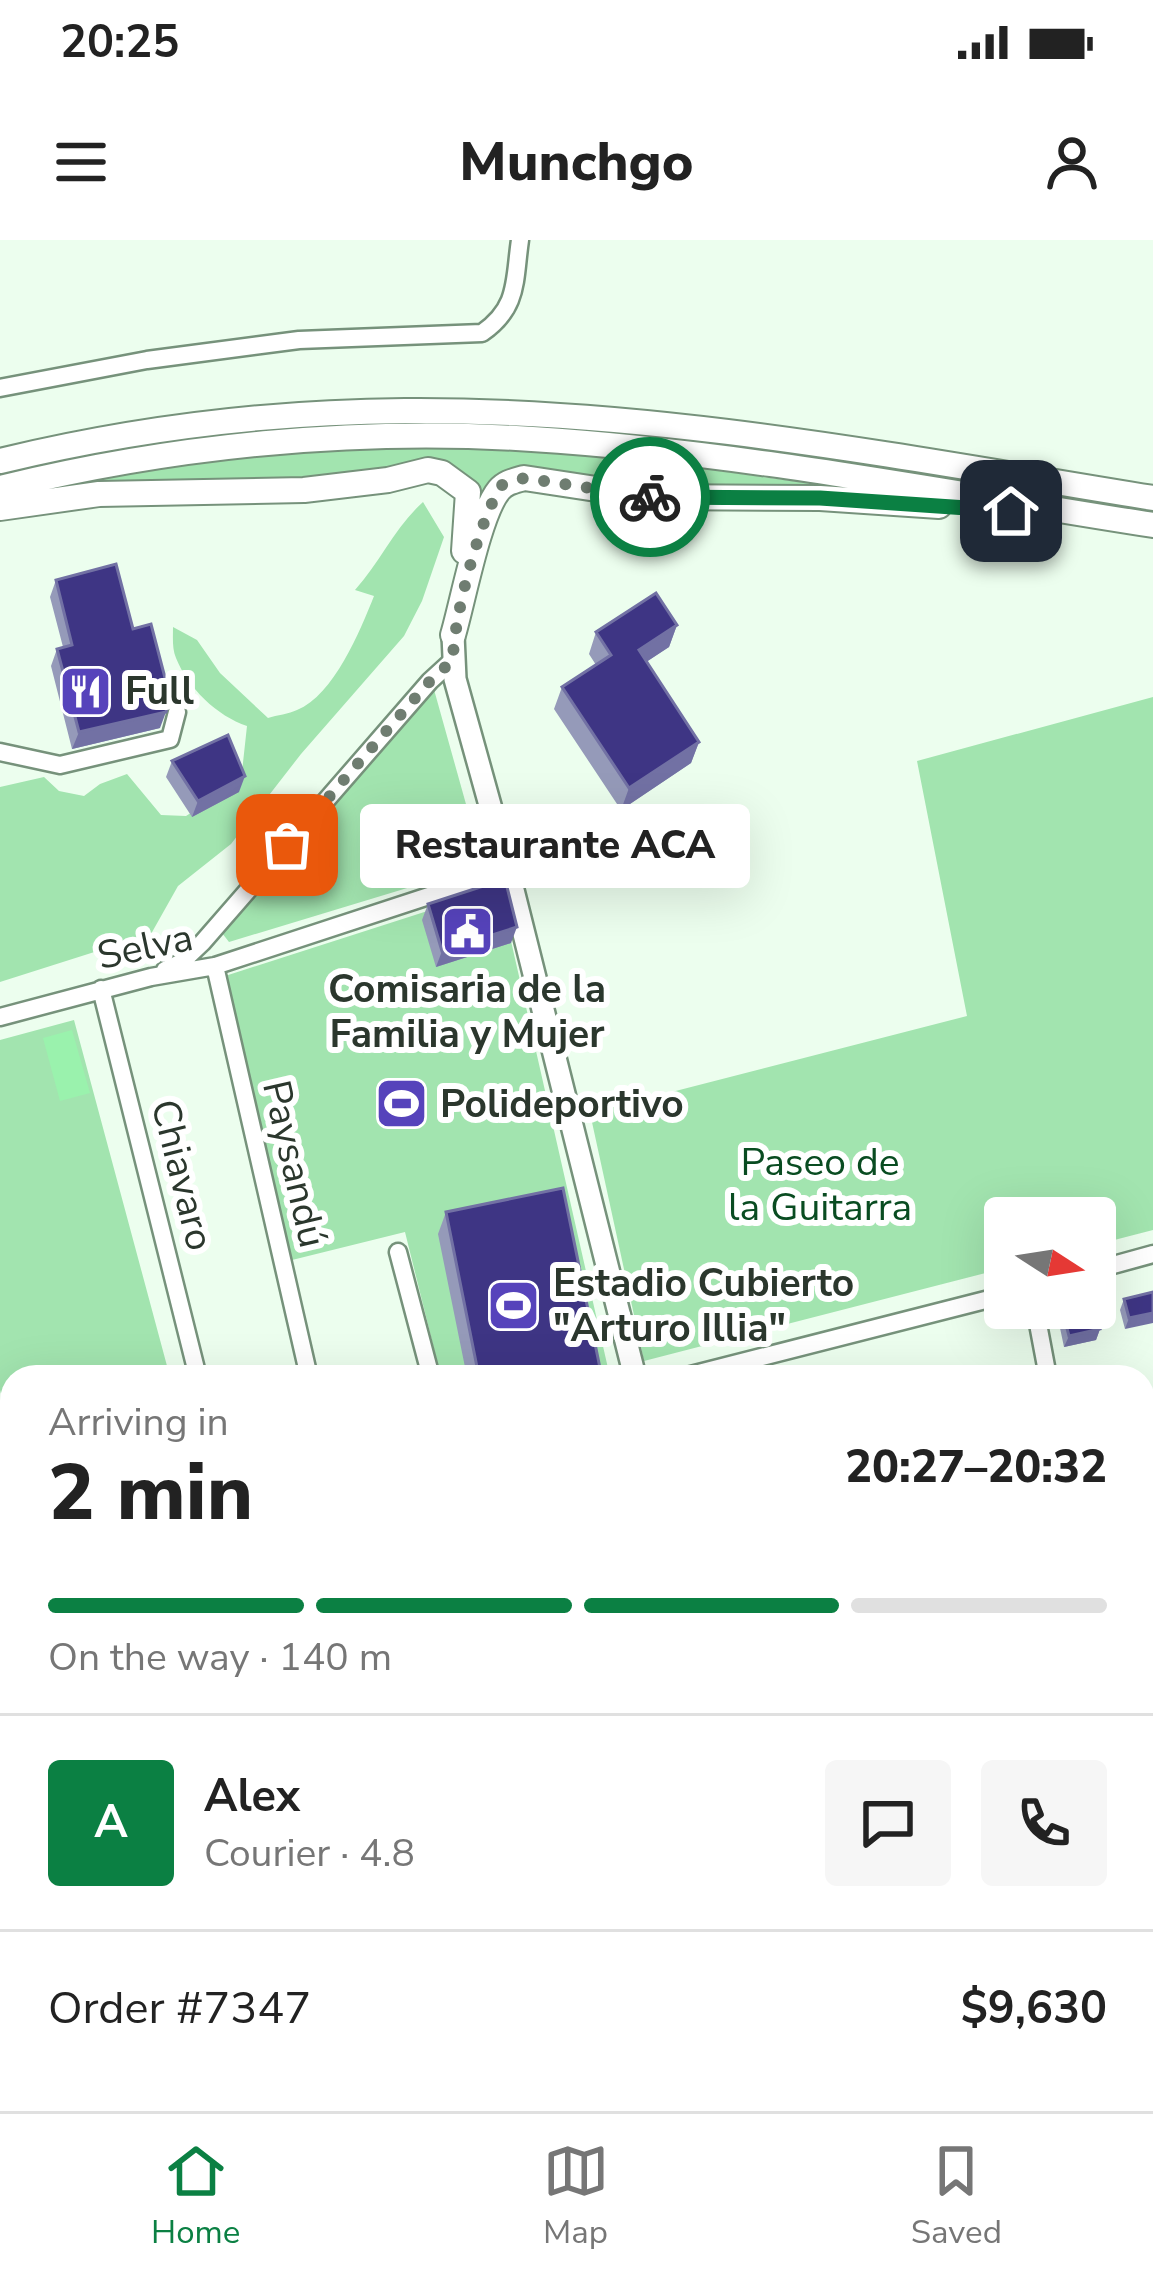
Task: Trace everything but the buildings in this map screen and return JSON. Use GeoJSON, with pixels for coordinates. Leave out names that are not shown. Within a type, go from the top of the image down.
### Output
{"type":"FeatureCollection","features":[{"type":"Feature","properties":{"kind":"highway"},"geometry":{"type":"LineString","coordinates":[[1,460],[100,439],[236,421],[408,410],[552,416],[726,433],[1153,498]]}},
{"type":"Feature","properties":{"kind":"highway"},"geometry":{"type":"LineString","coordinates":[[0,488],[69,471],[218,449],[464,436],[673,450],[1153,525]]}},
{"type":"Feature","properties":{"kind":"highway"},"geometry":{"type":"LineString","coordinates":[[0,508],[99,494],[304,490],[388,480],[418,471],[442,473],[468,492],[470,509],[453,648]]}},
{"type":"Feature","properties":{"kind":"highway"},"geometry":{"type":"LineString","coordinates":[[453,648],[495,496],[502,485],[524,478],[650,497],[820,498],[1106,518]]}},
{"type":"Feature","properties":{"kind":"main road"},"geometry":{"type":"LineString","coordinates":[[453,648],[632,1365]]}},
{"type":"Feature","properties":{"kind":"street"},"geometry":{"type":"LineString","coordinates":[[0,388],[147,360],[299,340],[482,333],[502,319],[512,298],[520,240]]}},
{"type":"Feature","properties":{"kind":"street"},"geometry":{"type":"LineString","coordinates":[[151,976],[182,962],[202,943],[430,681],[453,648]]}},
{"type":"Feature","properties":{"kind":"street"},"geometry":{"type":"LineString","coordinates":[[0,752],[60,765],[94,760],[170,739],[177,712]]}},
{"type":"Feature","properties":{"kind":"street","name":"Selva"},"geometry":{"type":"LineString","coordinates":[[0,1017],[151,976],[214,966],[508,870]]}},
{"type":"Feature","properties":{"kind":"street","name":"Paysandú"},"geometry":{"type":"LineString","coordinates":[[214,966],[306,1365]]}},
{"type":"Feature","properties":{"kind":"street","name":"Chiavaro"},"geometry":{"type":"LineString","coordinates":[[101,989],[196,1365]]}},
{"type":"Feature","properties":{"kind":"street"},"geometry":{"type":"LineString","coordinates":[[398,1252],[428,1365]]}},
{"type":"Feature","properties":{"kind":"street"},"geometry":{"type":"LineString","coordinates":[[1116,1264],[1153,1254]]}},
{"type":"Feature","properties":{"kind":"street"},"geometry":{"type":"LineString","coordinates":[[730,1365],[984,1300]]}},
{"type":"Feature","properties":{"kind":"street"},"geometry":{"type":"LineString","coordinates":[[1039,1329],[1046,1365]]}},
{"type":"Feature","properties":{"kind":"green space"},"geometry":{"type":"Polygon","coordinates":[[[467,446],[613,456],[929,500],[500,475],[487,484],[467,564],[466,481],[359,476],[0,500],[116,474],[232,458],[467,446]]]}},
{"type":"Feature","properties":{"kind":"green space"},"geometry":{"type":"Polygon","coordinates":[[[423,502],[444,537],[404,636],[301,754],[231,844],[178,886],[151,934],[0,982],[0,787],[44,777],[59,791],[84,796],[127,774],[161,815],[186,816],[241,781],[247,726],[215,708],[188,680],[175,654],[173,627],[197,640],[220,673],[268,718],[297,710],[334,677],[374,596],[355,590],[423,502]]]}},
{"type":"Feature","properties":{"kind":"green space"},"geometry":{"type":"Polygon","coordinates":[[[433,686],[483,865],[229,942],[222,933],[433,686]]]}},
{"type":"Feature","properties":{"kind":"green space","name":"Paseo de la Guitarra"},"geometry":{"type":"Polygon","coordinates":[[[1153,697],[1153,1230],[1116,1240],[1116,1197],[984,1197],[984,1273],[644,1361],[590,1113],[967,1016],[917,761],[1153,697]]]}},
{"type":"Feature","properties":{"kind":"green space","name":"Polideportivo"},"geometry":{"type":"Polygon","coordinates":[[[499,888],[607,1365],[438,1365],[405,1232],[292,1260],[222,977],[499,888]]]}},
{"type":"Feature","properties":{"kind":"green space"},"geometry":{"type":"Polygon","coordinates":[[[74,1020],[167,1365],[0,1365],[0,1040],[74,1020]]]}},
{"type":"Feature","properties":{"kind":"shaded area"},"geometry":{"type":"Polygon","coordinates":[[[72,1030],[90,1093],[60,1101],[43,1038],[72,1030]]]}},
{"type":"Feature","properties":{"kind":"way so far"},"geometry":{"type":"LineString","coordinates":[[287,845],[453,660],[453,635],[489,510],[502,485],[524,478],[650,497]]}},
{"type":"Feature","properties":{"kind":"place","name":"Full"},"geometry":{"type":"Point","coordinates":[86,691]}},
{"type":"Feature","properties":{"kind":"place","name":"Restaurante ACA"},"geometry":{"type":"Point","coordinates":[287,845]}},
{"type":"Feature","properties":{"kind":"place","name":"Comisaria de la Familia y Mujer"},"geometry":{"type":"Point","coordinates":[467,932]}},
{"type":"Feature","properties":{"kind":"place","name":"Polideportivo"},"geometry":{"type":"Point","coordinates":[401,1104]}},
{"type":"Feature","properties":{"kind":"place","name":"Estadio Cubierto \"Arturo Illia\""},"geometry":{"type":"Point","coordinates":[514,1305]}},
{"type":"Feature","properties":{"kind":"route"},"geometry":{"type":"LineString","coordinates":[[650,497],[820,498],[1011,511]]}}]}
